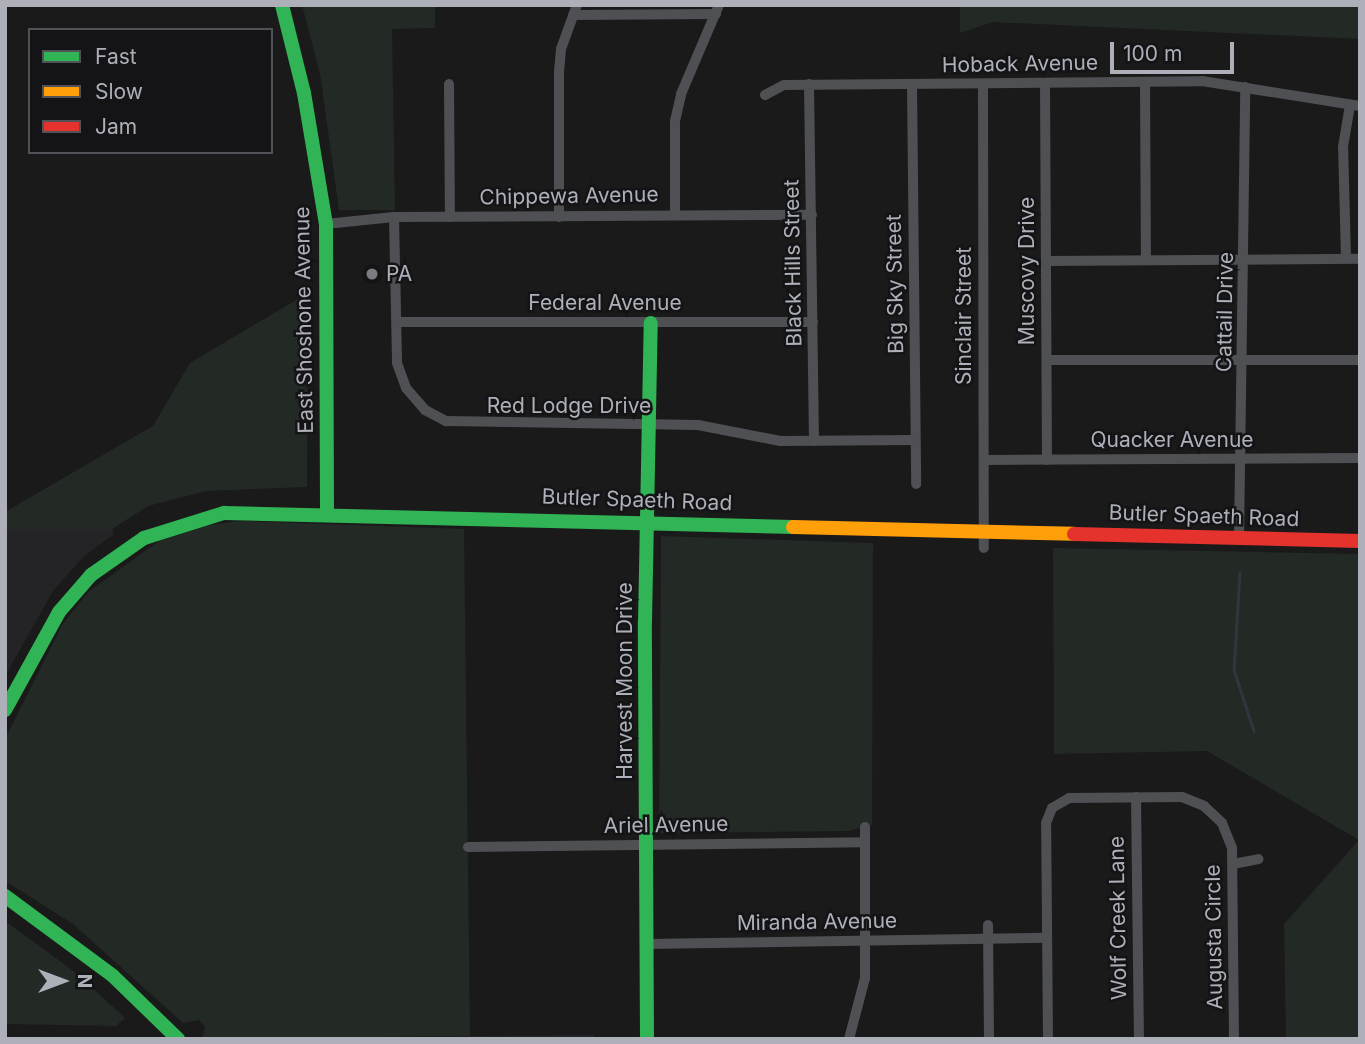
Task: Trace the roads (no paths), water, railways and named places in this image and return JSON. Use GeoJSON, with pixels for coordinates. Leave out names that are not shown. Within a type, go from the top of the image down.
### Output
{"type":"FeatureCollection","features":[{"type":"Feature","properties":{"kind":"main road","name":"East Shoshone Avenue"},"geometry":{"type":"LineString","coordinates":[[282,5],[304,93],[326,224],[327,513]]}},
{"type":"Feature","properties":{"kind":"main road","name":"Harvest Moon Drive"},"geometry":{"type":"LineString","coordinates":[[647,1039],[647,521],[651,323]]}},
{"type":"Feature","properties":{"kind":"main road","name":"Butler Spaeth Road"},"geometry":{"type":"LineString","coordinates":[[5,710],[45,634],[76,590],[144,538],[224,513],[327,513],[1360,541]]}},
{"type":"Feature","properties":{"kind":"main road"},"geometry":{"type":"LineString","coordinates":[[5,896],[113,976],[178,1039]]}},
{"type":"Feature","properties":{"kind":"street"},"geometry":{"type":"LineString","coordinates":[[559,217],[559,72],[561,49],[575,10],[717,9],[681,94],[675,121],[675,214]]}},
{"type":"Feature","properties":{"kind":"street"},"geometry":{"type":"LineString","coordinates":[[1146,82],[1146,260]]}},
{"type":"Feature","properties":{"kind":"street","name":"Hoback Avenue"},"geometry":{"type":"LineString","coordinates":[[765,95],[784,85],[809,84],[1146,82],[1245,87],[1355,105]]}},
{"type":"Feature","properties":{"kind":"street","name":"Muscovy Drive"},"geometry":{"type":"LineString","coordinates":[[1045,83],[1047,460]]}},
{"type":"Feature","properties":{"kind":"street"},"geometry":{"type":"LineString","coordinates":[[449,84],[450,217]]}},
{"type":"Feature","properties":{"kind":"street","name":"Black Hills Street"},"geometry":{"type":"LineString","coordinates":[[809,84],[813,215],[814,441]]}},
{"type":"Feature","properties":{"kind":"street","name":"Big Sky Street"},"geometry":{"type":"LineString","coordinates":[[912,84],[916,484]]}},
{"type":"Feature","properties":{"kind":"street","name":"Sinclair Street"},"geometry":{"type":"LineString","coordinates":[[983,84],[984,548]]}},
{"type":"Feature","properties":{"kind":"street","name":"Cattail Drive"},"geometry":{"type":"LineString","coordinates":[[1239,538],[1246,260],[1245,87]]}},
{"type":"Feature","properties":{"kind":"street"},"geometry":{"type":"LineString","coordinates":[[1346,258],[1343,147],[1355,105]]}},
{"type":"Feature","properties":{"kind":"street","name":"Chippewa Avenue"},"geometry":{"type":"LineString","coordinates":[[326,224],[394,217],[813,215]]}},
{"type":"Feature","properties":{"kind":"street","name":"Red Lodge Drive"},"geometry":{"type":"LineString","coordinates":[[394,217],[397,363],[406,388],[425,410],[446,421],[698,425],[780,441],[915,440]]}},
{"type":"Feature","properties":{"kind":"street"},"geometry":{"type":"LineString","coordinates":[[1046,261],[1360,259]]}},
{"type":"Feature","properties":{"kind":"street","name":"Federal Avenue"},"geometry":{"type":"LineString","coordinates":[[397,322],[813,322]]}},
{"type":"Feature","properties":{"kind":"street"},"geometry":{"type":"LineString","coordinates":[[1047,360],[1360,360]]}},
{"type":"Feature","properties":{"kind":"street","name":"Quacker Avenue"},"geometry":{"type":"LineString","coordinates":[[984,460],[1360,457]]}},
{"type":"Feature","properties":{"kind":"street","name":"Augusta Circle"},"geometry":{"type":"LineString","coordinates":[[1047,938],[1046,823],[1052,808],[1069,798],[1136,797],[1182,797],[1204,806],[1222,823],[1233,864],[1234,1039]]}},
{"type":"Feature","properties":{"kind":"street","name":"Wolf Creek Lane"},"geometry":{"type":"LineString","coordinates":[[1136,797],[1139,1039]]}},
{"type":"Feature","properties":{"kind":"street"},"geometry":{"type":"LineString","coordinates":[[849,1039],[865,978],[865,827]]}},
{"type":"Feature","properties":{"kind":"street","name":"Ariel Avenue"},"geometry":{"type":"LineString","coordinates":[[468,847],[865,842]]}},
{"type":"Feature","properties":{"kind":"street"},"geometry":{"type":"LineString","coordinates":[[1233,864],[1259,859]]}},
{"type":"Feature","properties":{"kind":"street"},"geometry":{"type":"LineString","coordinates":[[988,925],[989,1039]]}},
{"type":"Feature","properties":{"kind":"street"},"geometry":{"type":"LineString","coordinates":[[1047,938],[1048,1039]]}},
{"type":"Feature","properties":{"kind":"street","name":"Miranda Avenue"},"geometry":{"type":"LineString","coordinates":[[646,944],[1047,938]]}},
{"type":"Feature","properties":{"kind":"waterway"},"geometry":{"type":"LineString","coordinates":[[1240,573],[1234,670],[1254,731]]}},
{"type":"Feature","properties":{"kind":"place","name":"PA"},"geometry":{"type":"Point","coordinates":[372,274]}}]}
